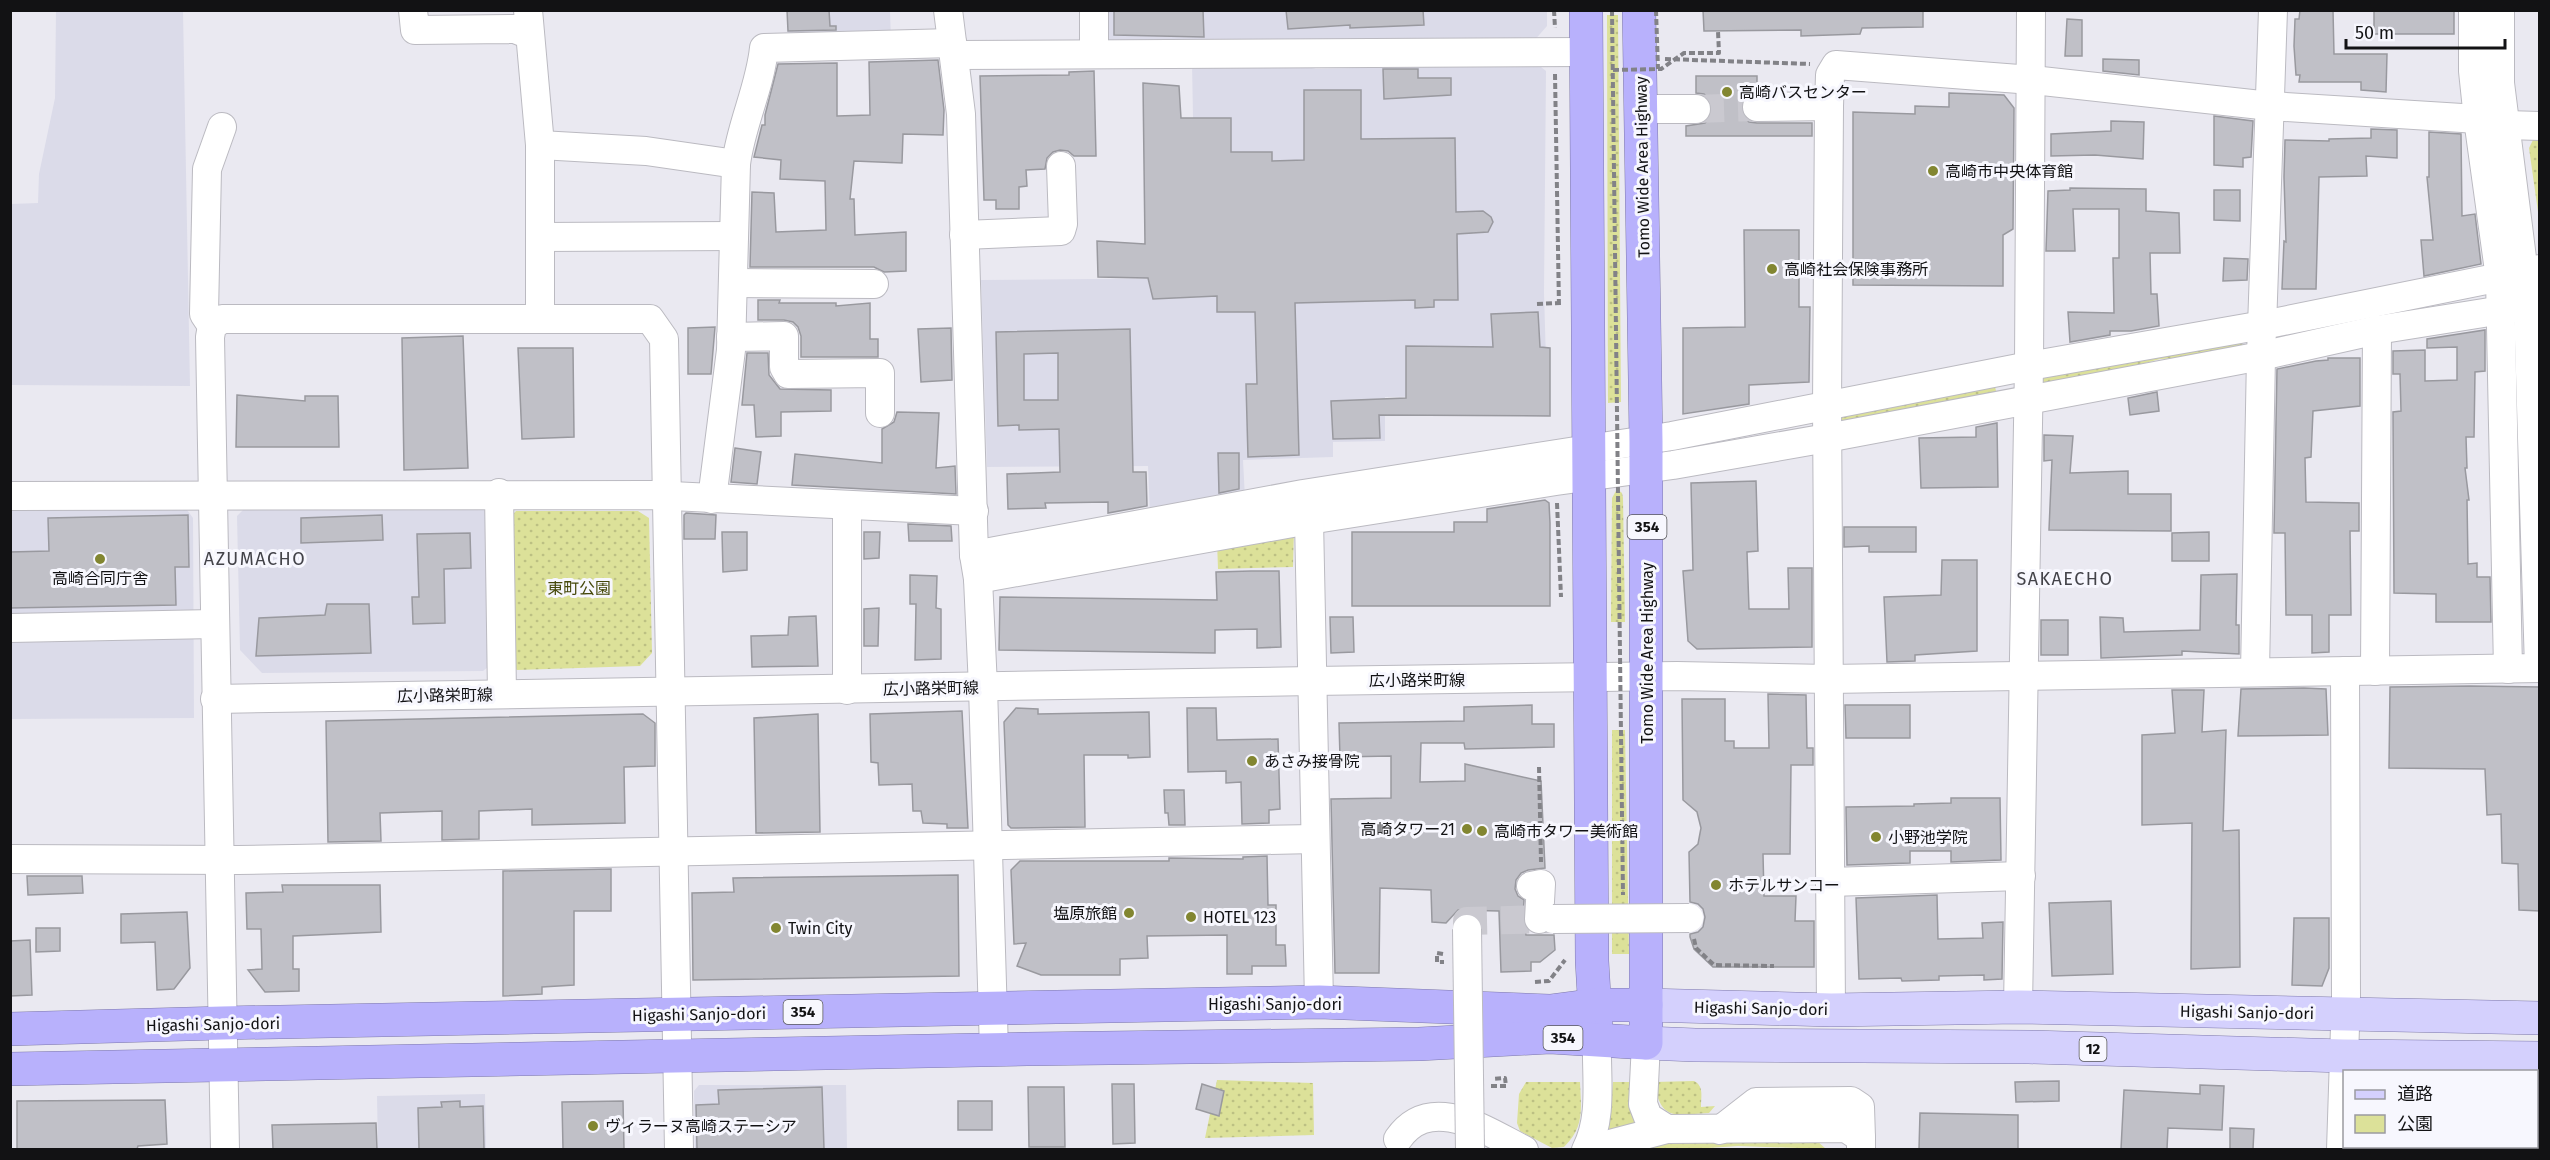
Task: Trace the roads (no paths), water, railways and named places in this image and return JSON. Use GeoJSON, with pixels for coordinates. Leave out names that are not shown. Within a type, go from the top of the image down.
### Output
{"type":"FeatureCollection","features":[{"type":"Feature","properties":{"kind":"highway","name":"354"},"geometry":{"type":"LineString","coordinates":[[1586,10],[1592,961],[1597,1042]]}},
{"type":"Feature","properties":{"kind":"highway","name":"Tomo Wide Area Highway"},"geometry":{"type":"LineString","coordinates":[[1639,10],[1637,65],[1642,110],[1646,454],[1646,1043]]}},
{"type":"Feature","properties":{"kind":"highway","name":"Higashi Sanjo-dori"},"geometry":{"type":"LineString","coordinates":[[10,1029],[1319,1002],[1550,1011],[1596,1005],[1646,1005]]}},
{"type":"Feature","properties":{"kind":"highway","name":"354"},"geometry":{"type":"LineString","coordinates":[[10,1069],[1419,1044],[1550,1037],[1597,1042],[1646,1043]]}},
{"type":"Feature","properties":{"kind":"main road","name":"Higashi Sanjo-dori"},"geometry":{"type":"LineString","coordinates":[[1646,1005],[1831,1010],[2018,1007],[2540,1018]]}},
{"type":"Feature","properties":{"kind":"main road","name":"12"},"geometry":{"type":"LineString","coordinates":[[1646,1043],[2029,1047],[2343,1056],[2540,1058]]}},
{"type":"Feature","properties":{"kind":"street"},"geometry":{"type":"LineString","coordinates":[[413,10],[414,30],[515,29],[529,23],[540,145],[540,319]]}},
{"type":"Feature","properties":{"kind":"street"},"geometry":{"type":"LineString","coordinates":[[948,10],[961,114],[994,1050]]}},
{"type":"Feature","properties":{"kind":"street"},"geometry":{"type":"LineString","coordinates":[[1094,10],[1094,53]]}},
{"type":"Feature","properties":{"kind":"street"},"geometry":{"type":"LineString","coordinates":[[2018,1007],[2029,402],[2031,10]]}},
{"type":"Feature","properties":{"kind":"street"},"geometry":{"type":"LineString","coordinates":[[2255,672],[2261,356],[2273,10]]}},
{"type":"Feature","properties":{"kind":"street"},"geometry":{"type":"LineString","coordinates":[[2473,10],[2473,71],[2478,119],[2521,273],[2534,305],[2539,668]]}},
{"type":"Feature","properties":{"kind":"street"},"geometry":{"type":"LineString","coordinates":[[2500,10],[2500,82],[2521,273],[2499,310],[2508,669]]}},
{"type":"Feature","properties":{"kind":"street"},"geometry":{"type":"LineString","coordinates":[[712,499],[731,337],[736,164],[747,114],[762,73],[764,48],[953,49],[1094,53],[1586,52]]}},
{"type":"Feature","properties":{"kind":"street"},"geometry":{"type":"LineString","coordinates":[[1831,1010],[1827,407],[1829,106],[1830,75],[1836,65],[2032,80],[2270,106],[2478,119],[2506,124],[2540,126]]}},
{"type":"Feature","properties":{"kind":"street"},"geometry":{"type":"LineString","coordinates":[[1757,108],[1829,106]]}},
{"type":"Feature","properties":{"kind":"street"},"geometry":{"type":"LineString","coordinates":[[1642,110],[1696,109]]}},
{"type":"Feature","properties":{"kind":"street"},"geometry":{"type":"LineString","coordinates":[[222,128],[207,169],[204,314],[212,326],[210,337],[214,494],[215,699],[225,1149]]}},
{"type":"Feature","properties":{"kind":"street"},"geometry":{"type":"LineString","coordinates":[[540,145],[646,151],[736,164]]}},
{"type":"Feature","properties":{"kind":"street"},"geometry":{"type":"LineString","coordinates":[[964,235],[1061,231],[1063,224],[1061,166]]}},
{"type":"Feature","properties":{"kind":"street"},"geometry":{"type":"LineString","coordinates":[[540,237],[734,236]]}},
{"type":"Feature","properties":{"kind":"street"},"geometry":{"type":"LineString","coordinates":[[1646,454],[1827,407],[2029,366],[2263,325],[2521,273]]}},
{"type":"Feature","properties":{"kind":"street"},"geometry":{"type":"LineString","coordinates":[[733,283],[874,284]]}},
{"type":"Feature","properties":{"kind":"street"},"geometry":{"type":"LineString","coordinates":[[976,567],[1306,507],[1646,454],[1827,438],[2029,402],[2261,356],[2377,330],[2534,305]]}},
{"type":"Feature","properties":{"kind":"street"},"geometry":{"type":"LineString","coordinates":[[212,326],[222,319],[650,319],[664,339],[679,1149]]}},
{"type":"Feature","properties":{"kind":"street"},"geometry":{"type":"LineString","coordinates":[[2375,671],[2377,330]]}},
{"type":"Feature","properties":{"kind":"street"},"geometry":{"type":"LineString","coordinates":[[731,337],[784,336],[784,367],[788,374],[880,373],[880,413]]}},
{"type":"Feature","properties":{"kind":"street"},"geometry":{"type":"LineString","coordinates":[[10,496],[499,493],[667,496],[974,511]]}},
{"type":"Feature","properties":{"kind":"street"},"geometry":{"type":"LineString","coordinates":[[499,493],[502,694]]}},
{"type":"Feature","properties":{"kind":"street"},"geometry":{"type":"LineString","coordinates":[[847,506],[847,690]]}},
{"type":"Feature","properties":{"kind":"street"},"geometry":{"type":"LineString","coordinates":[[1306,507],[1319,1002]]}},
{"type":"Feature","properties":{"kind":"street"},"geometry":{"type":"LineString","coordinates":[[10,628],[214,624]]}},
{"type":"Feature","properties":{"kind":"street","name":"広小路栄町線"},"geometry":{"type":"LineString","coordinates":[[215,699],[1312,681],[1647,677],[1829,679],[2025,677],[2539,668]]}},
{"type":"Feature","properties":{"kind":"street"},"geometry":{"type":"LineString","coordinates":[[2341,1149],[2345,1014],[2345,671]]}},
{"type":"Feature","properties":{"kind":"street"},"geometry":{"type":"LineString","coordinates":[[10,859],[218,860],[1315,839]]}},
{"type":"Feature","properties":{"kind":"street"},"geometry":{"type":"LineString","coordinates":[[1830,882],[2021,876]]}},
{"type":"Feature","properties":{"kind":"street"},"geometry":{"type":"LineString","coordinates":[[1536,885],[1546,919],[1689,918]]}},
{"type":"Feature","properties":{"kind":"street"},"geometry":{"type":"LineString","coordinates":[[1467,929],[1470,1149]]}},
{"type":"Feature","properties":{"kind":"street"},"geometry":{"type":"LineString","coordinates":[[1586,1149],[1594,1134],[1597,1118],[1597,1042]]}},
{"type":"Feature","properties":{"kind":"street"},"geometry":{"type":"LineString","coordinates":[[1646,1043],[1644,1104],[1648,1117],[1667,1129]]}},
{"type":"Feature","properties":{"kind":"street"},"geometry":{"type":"LineString","coordinates":[[1720,1130],[1756,1102],[1851,1101],[1860,1107],[1861,1144]]}},
{"type":"Feature","properties":{"kind":"street"},"geometry":{"type":"LineString","coordinates":[[1398,1139],[1403,1131],[1422,1119],[1437,1116],[1462,1119],[1524,1149]]}},
{"type":"Feature","properties":{"kind":"street"},"geometry":{"type":"LineString","coordinates":[[1586,1149],[1667,1129],[1846,1128],[1861,1144]]}},
{"type":"Feature","properties":{"kind":"street"},"geometry":{"type":"LineString","coordinates":[[1801,1129],[1823,1137],[1834,1149]]}},
{"type":"Feature","properties":{"kind":"tunnel"},"geometry":{"type":"LineString","coordinates":[[1696,109],[1757,107]]}},
{"type":"Feature","properties":{"kind":"tunnel"},"geometry":{"type":"LineString","coordinates":[[1467,929],[1467,921],[1553,919]]}},
{"type":"Feature","properties":{"kind":"place","name":"高崎バスセンター"},"geometry":{"type":"Point","coordinates":[1727,92]}},
{"type":"Feature","properties":{"kind":"place","name":"高崎市中央体育館"},"geometry":{"type":"Point","coordinates":[1933,171]}},
{"type":"Feature","properties":{"kind":"place","name":"高崎社会保険事務所"},"geometry":{"type":"Point","coordinates":[1772,269]}},
{"type":"Feature","properties":{"kind":"place","name":"高崎合同庁舎"},"geometry":{"type":"Point","coordinates":[100,559]}},
{"type":"Feature","properties":{"kind":"place","name":"あさみ接骨院"},"geometry":{"type":"Point","coordinates":[1252,761]}},
{"type":"Feature","properties":{"kind":"place","name":"高崎タワー21"},"geometry":{"type":"Point","coordinates":[1467,829]}},
{"type":"Feature","properties":{"kind":"place","name":"高崎市タワー美術館"},"geometry":{"type":"Point","coordinates":[1482,831]}},
{"type":"Feature","properties":{"kind":"place","name":"小野池学院"},"geometry":{"type":"Point","coordinates":[1876,837]}},
{"type":"Feature","properties":{"kind":"place","name":"ホテルサンコー"},"geometry":{"type":"Point","coordinates":[1716,885]}},
{"type":"Feature","properties":{"kind":"place","name":"塩原旅館"},"geometry":{"type":"Point","coordinates":[1129,913]}},
{"type":"Feature","properties":{"kind":"place","name":"HOTEL 123"},"geometry":{"type":"Point","coordinates":[1191,917]}},
{"type":"Feature","properties":{"kind":"place","name":"Twin City"},"geometry":{"type":"Point","coordinates":[776,928]}},
{"type":"Feature","properties":{"kind":"place","name":"ヴィラーヌ高崎ステーシア"},"geometry":{"type":"Point","coordinates":[593,1126]}},
{"type":"Feature","properties":{"kind":"district","name":"AZUMACHO"},"geometry":{"type":"Point","coordinates":[255,559]}},
{"type":"Feature","properties":{"kind":"district","name":"SAKAECHO"},"geometry":{"type":"Point","coordinates":[2065,579]}},
{"type":"Feature","properties":{"kind":"park label","name":"東町公園"},"geometry":{"type":"Point","coordinates":[579,588]}}]}
